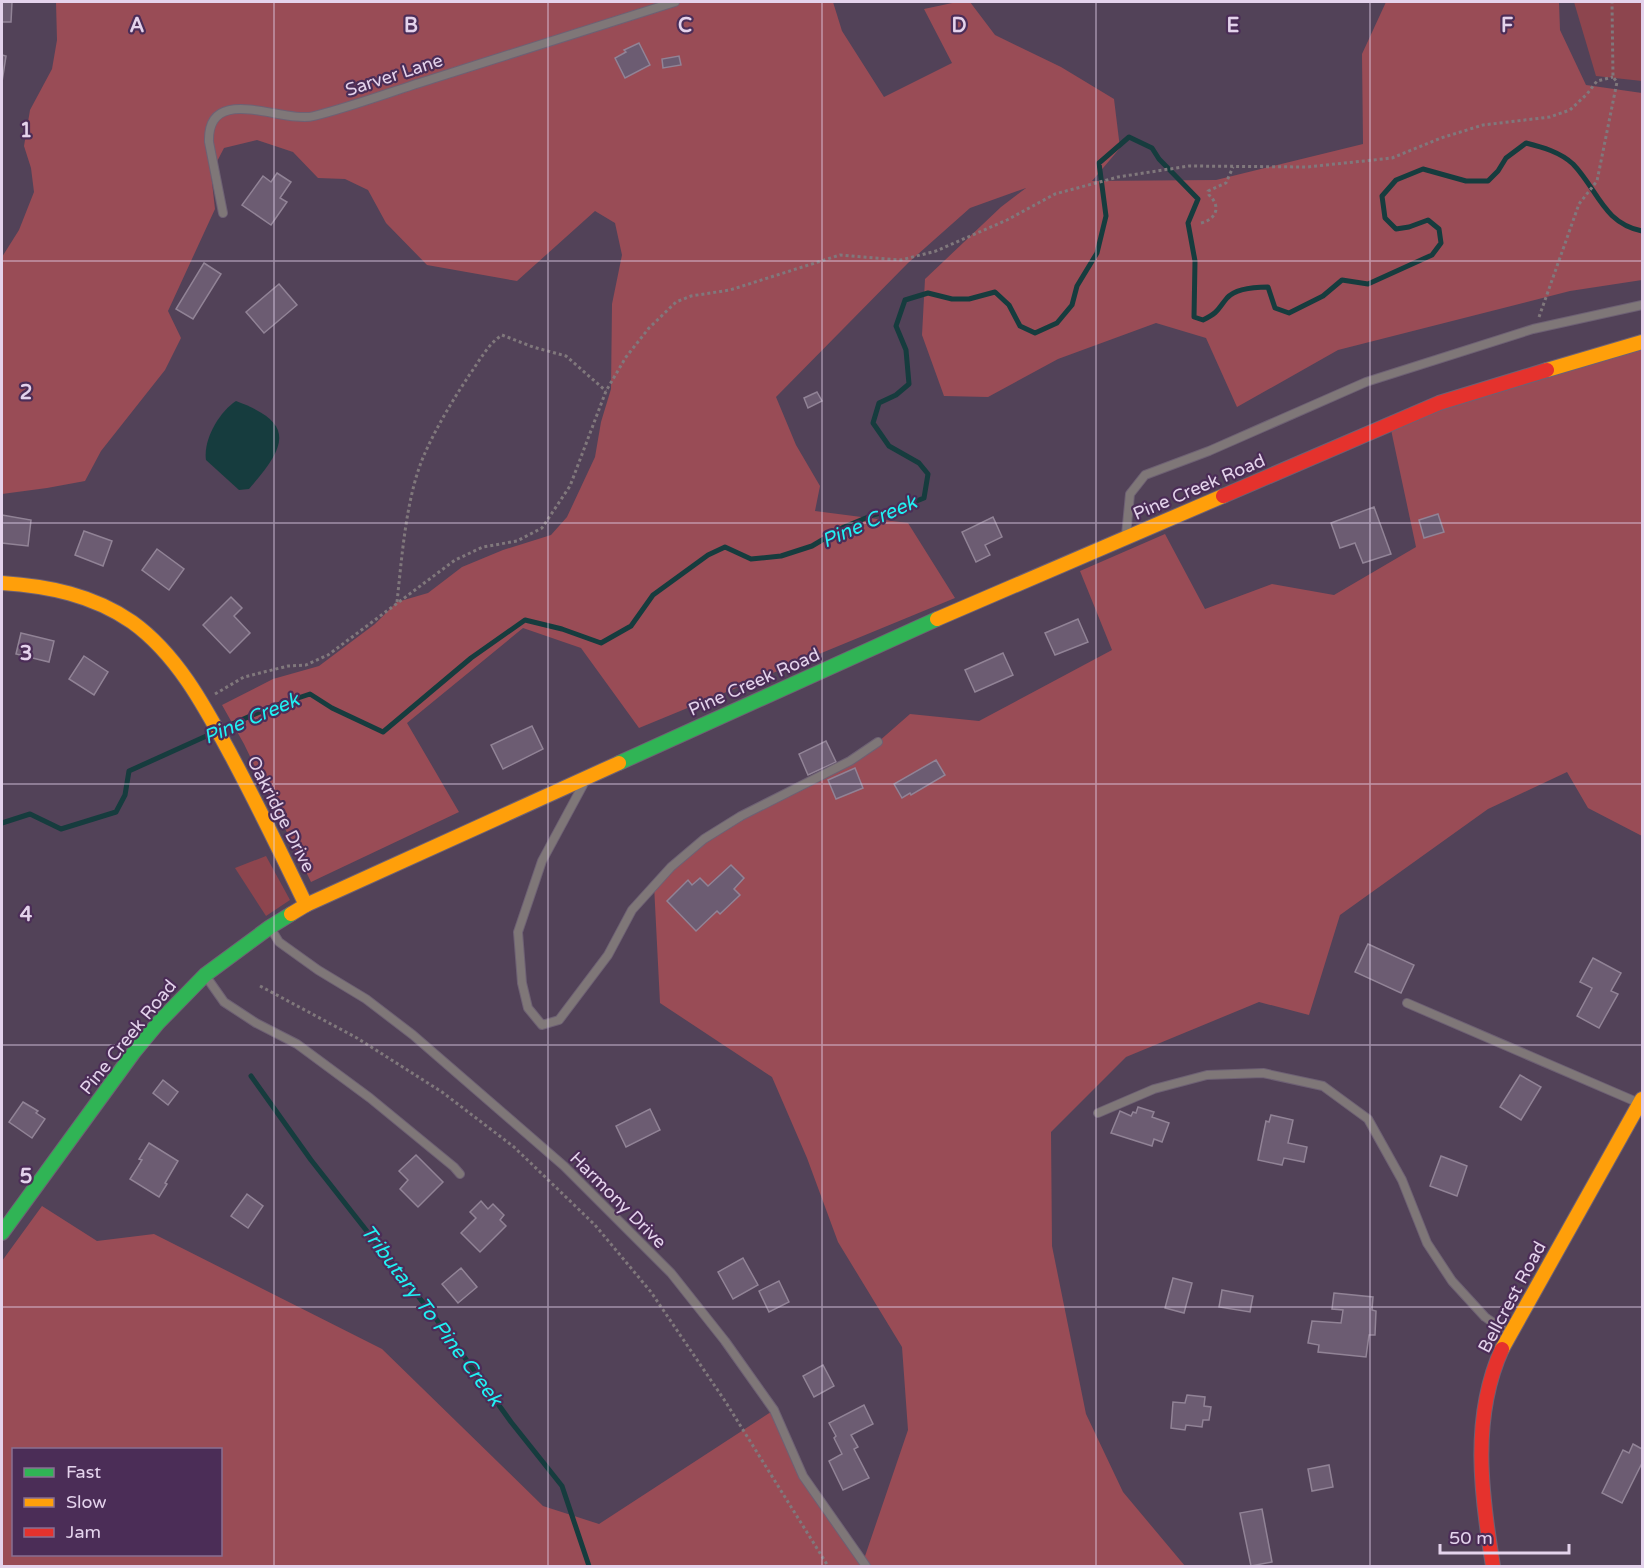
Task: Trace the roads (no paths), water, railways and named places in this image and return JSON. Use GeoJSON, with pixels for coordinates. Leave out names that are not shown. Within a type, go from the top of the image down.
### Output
{"type":"FeatureCollection","features":[{"type":"Feature","properties":{"kind":"street","name":"Pine Creek Road"},"geometry":{"type":"LineString","coordinates":[[2,1233],[134,1052],[158,1023],[205,975],[270,927],[306,905],[884,642],[1439,403],[1642,342]]}},
{"type":"Feature","properties":{"kind":"street","name":"Oakridge Drive"},"geometry":{"type":"LineString","coordinates":[[2,583],[20,583],[54,589],[84,598],[116,612],[149,636],[186,678],[240,771],[306,905]]}},
{"type":"Feature","properties":{"kind":"street","name":"Bellcrest Road"},"geometry":{"type":"LineString","coordinates":[[1493,1566],[1486,1525],[1482,1467],[1488,1389],[1502,1347],[1641,1101]]}},
{"type":"Feature","properties":{"kind":"lane","name":"Sarver Lane"},"geometry":{"type":"LineString","coordinates":[[222,213],[208,142],[208,131],[221,113],[234,108],[311,117],[675,2]]}},
{"type":"Feature","properties":{"kind":"lane"},"geometry":{"type":"LineString","coordinates":[[1126,538],[1130,494],[1145,475],[1209,451],[1366,382],[1533,329],[1642,305]]}},
{"type":"Feature","properties":{"kind":"lane"},"geometry":{"type":"LineString","coordinates":[[588,776],[542,861],[518,932],[522,983],[528,1008],[542,1025],[559,1020],[608,955],[632,910],[671,867],[704,839],[741,816],[850,761],[878,742]]}},
{"type":"Feature","properties":{"kind":"lane","name":"Harmony Drive"},"geometry":{"type":"LineString","coordinates":[[270,927],[279,942],[318,970],[366,999],[413,1035],[564,1166],[671,1273],[774,1410],[803,1476],[866,1566]]}},
{"type":"Feature","properties":{"kind":"lane"},"geometry":{"type":"LineString","coordinates":[[205,975],[224,1002],[256,1023],[297,1044],[370,1098],[460,1174]]}},
{"type":"Feature","properties":{"kind":"lane"},"geometry":{"type":"LineString","coordinates":[[1407,1003],[1641,1101]]}},
{"type":"Feature","properties":{"kind":"lane"},"geometry":{"type":"LineString","coordinates":[[1098,1113],[1154,1089],[1207,1075],[1263,1073],[1323,1086],[1368,1119],[1402,1180],[1427,1244],[1458,1288],[1485,1317],[1509,1334]]}},
{"type":"Feature","properties":{"kind":"waterway","name":"Pine Creek"},"geometry":{"type":"LineString","coordinates":[[221,729],[271,707],[310,694],[332,708],[383,732],[471,658],[525,620],[562,629],[601,643],[631,626],[653,595],[708,555],[725,547],[751,559],[781,556],[812,546],[844,527],[873,515],[924,498],[928,474],[919,463],[889,446],[873,423],[879,403],[896,395],[909,384],[906,350],[896,326],[905,300],[928,293],[952,299],[969,299],[995,292],[1009,305],[1020,326],[1035,333],[1057,323],[1072,305],[1077,286],[1097,253],[1106,216],[1099,163],[1129,137],[1152,148],[1159,159],[1198,199],[1188,223],[1195,261],[1194,317],[1203,320],[1215,313],[1227,298],[1240,290],[1268,287],[1275,308],[1289,313],[1323,296],[1342,280],[1368,284],[1432,255],[1441,243],[1439,229],[1428,220],[1396,229],[1385,218],[1382,196],[1396,180],[1423,169],[1466,181],[1488,181],[1506,158],[1526,143],[1551,150],[1568,160],[1582,174],[1602,204],[1618,221],[1642,231]]}},
{"type":"Feature","properties":{"kind":"waterway","name":"Pine Creek"},"geometry":{"type":"LineString","coordinates":[[2,823],[30,814],[61,829],[116,812],[125,795],[129,771],[213,733]]}},
{"type":"Feature","properties":{"kind":"waterway","name":"Tributary To Pine Creek"},"geometry":{"type":"LineString","coordinates":[[251,1076],[311,1160],[447,1333],[511,1422],[562,1486],[589,1566]]}}]}
